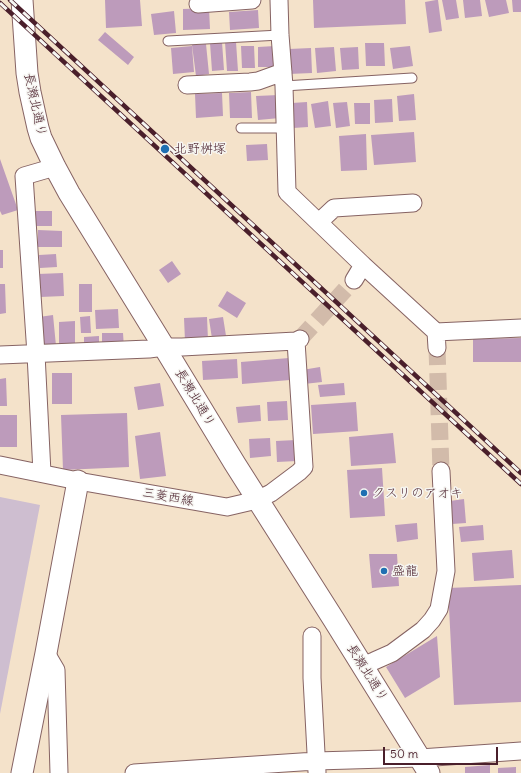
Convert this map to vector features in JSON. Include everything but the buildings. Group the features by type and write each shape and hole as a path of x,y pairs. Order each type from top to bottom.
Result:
{"street":[{"name":"長瀬北通り","path":"22,0 27,73 30,92 41,138 55,168 257,500 425,766"},
{"path":"198,4 252,0"},
{"path":"279,0 280,35 284,79 287,192 436,332 438,348"},
{"path":"187,85 284,79"},
{"path":"42,474 36,354 24,176 55,168"},
{"path":"319,222 334,208 413,203"},
{"path":"354,280 363,265"},
{"path":"436,332 521,328"},
{"name":"三菱西線","path":"0,465 78,481 227,507 257,500 271,493 304,467 298,340 164,347"},
{"path":"0,355 149,349 164,347"},
{"path":"362,666 392,653 423,630 432,620 438,608 446,571 441,471"},
{"path":"22,773 78,481"},
{"path":"312,636 312,678 317,767"},
{"path":"46,653 56,670 59,773"},
{"path":"134,773 317,767 425,766 521,751"}],"lane":[{"path":"168,41 280,35"},
{"path":"284,79 412,78"},
{"path":"241,128 285,128"}],"shaded area":[{"path":"0,497 40,505 0,714"}],"tunnel":[{"path":"300,339 354,280"},
{"path":"437,348 441,471"}],"railway":[{"path":"10,0 521,473"},
{"path":"0,3 521,484"}],"place":[{"name":"北野桝塚","path":"165,149"},
{"name":"クスリのアオキ","path":"364,493"},
{"name":"盛龍","path":"384,571"}]}
